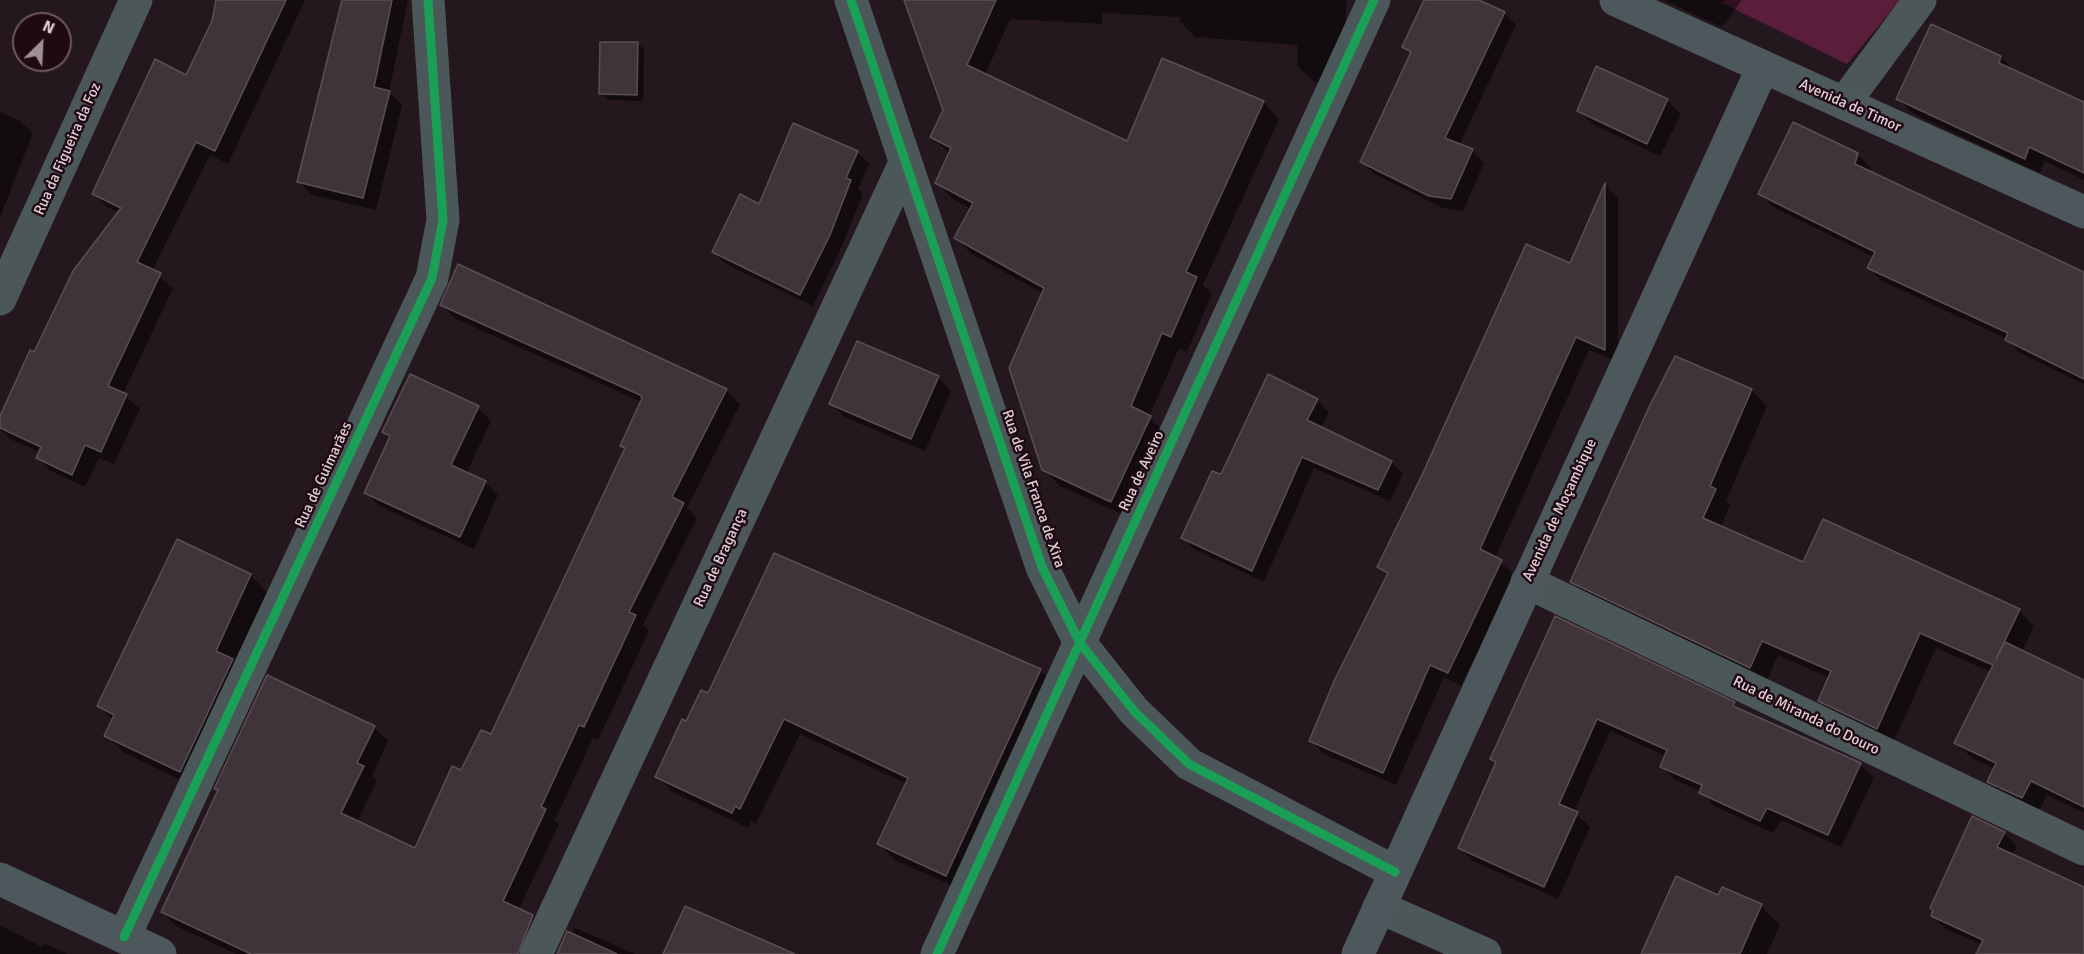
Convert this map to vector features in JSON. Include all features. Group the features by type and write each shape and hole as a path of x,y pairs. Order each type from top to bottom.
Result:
{"street":[{"name":"Rua da Figueira da Foz","path":"0,299 136,0"},
{"name":"Rua de Guimarães","path":"124,937 432,278 443,220 428,0"},
{"name":"Rua de Vila Franca de Xira","path":"851,0 1042,567 1080,643 1134,711 1189,764 1395,872"},
{"name":"Rua de Aveiro","path":"938,954 1374,0"},
{"name":"Avenida de Timor","path":"1616,0 2084,212"},
{"path":"1844,103 1920,0"},
{"name":"Avenida de Moçambique","path":"1358,954 1763,67"},
{"name":"Rua de Bragança","path":"536,954 905,163"},
{"name":"Rua de Miranda do Douro","path":"1527,582 2084,849"},
{"path":"0,879 160,954"},
{"path":"1380,907 1485,954"}],"shaded area":[{"path":"1725,0 1900,0 1847,64 1722,3"}],"building":[{"path":"216,0 286,0 215,151 196,142 137,262 161,273 108,386 127,394 101,452 85,445 72,475 36,458 41,447 0,428 0,416 30,350 34,352 73,271 121,208 92,194 155,59 186,75 212,21"},
{"path":"342,0 392,0 374,87 390,91 363,198 297,182"},
{"path":"904,0 996,0 967,65 1127,141 1162,58 1264,101 1186,272 1197,277 1171,337 1162,333 1131,406 1151,416 1111,502 1042,470 1009,368 1044,288 954,238 973,203 935,183 951,148 930,137 943,110"},
{"path":"1424,0 1479,0 1505,12 1445,138 1473,149 1451,199 1429,196 1360,162 1411,52 1402,47"},
{"path":"1931,24 2001,56 1999,63 2084,102 2084,173 2029,147 2025,159 1896,99"},
{"path":"600,42 638,42 637,95 599,94"},
{"path":"1596,66 1668,99 1647,144 1577,111"},
{"path":"1793,122 1858,153 1855,164 2084,272 2084,379 2005,340 2008,333 1867,268 1875,252 1758,194"},
{"path":"793,123 858,151 846,178 851,180 830,235 800,295 712,252 740,194 759,204"},
{"path":"1605,183 1605,350 1576,337 1480,549 1502,560 1448,673 1430,665 1383,773 1309,741 1335,679 1388,573 1377,567 1422,475 1526,244 1570,263"},
{"path":"458,264 727,389 672,497 684,503 629,612 636,615 584,727 579,725 541,807 546,809 503,901 533,915 518,954 251,954 161,912 218,790 214,789 267,675 375,726 357,763 364,766 341,813 415,848 452,766 461,770 481,730 491,734 625,448 620,446 642,398 640,395 440,305"},
{"path":"857,341 939,376 911,439 829,404"},
{"path":"1675,356 1752,389 1710,486 1716,489 1703,518 1803,562 1823,519 2020,609 1996,659 2005,642 2084,680 2084,807 2031,781 2022,798 1987,782 1996,763 1954,743 1993,665 1920,633 1877,729 1818,701 1831,671 1762,641 1750,668 1570,582 1649,407"},
{"path":"410,374 479,406 451,465 486,481 460,537 364,493 390,436 382,432"},
{"path":"1268,374 1318,399 1307,420 1392,461 1378,490 1302,457 1252,571 1181,538 1212,471 1220,474 1222,472"},
{"path":"177,539 251,574 216,651 233,659 180,772 104,736 114,715 97,706"},
{"path":"774,553 1041,669 946,876 877,844 908,778 784,719 740,809 735,806 732,813 655,777 682,719 686,721 701,690 708,693"},
{"path":"1555,616 1735,702 1733,706 1861,763 1828,835 1767,808 1760,821 1699,793 1702,785 1660,767 1667,750 1597,719 1559,804 1578,812 1544,887 1458,848 1496,762 1490,759"},
{"path":"1972,816 2005,832 1997,847 2084,887 2084,954 1976,954 1983,940 1931,916 1933,910 1930,908"},
{"path":"1676,876 1718,895 1722,887 1762,904 1740,954 1641,954"},
{"path":"685,906 795,954 663,954"},
{"path":"567,931 617,954 557,954"}],"cycle path":[{"path":"124,937 432,278 443,220 428,0"},
{"path":"851,0 1042,567 1080,643 1134,711 1189,764 1395,872"},
{"path":"937,954 1374,0"}]}
